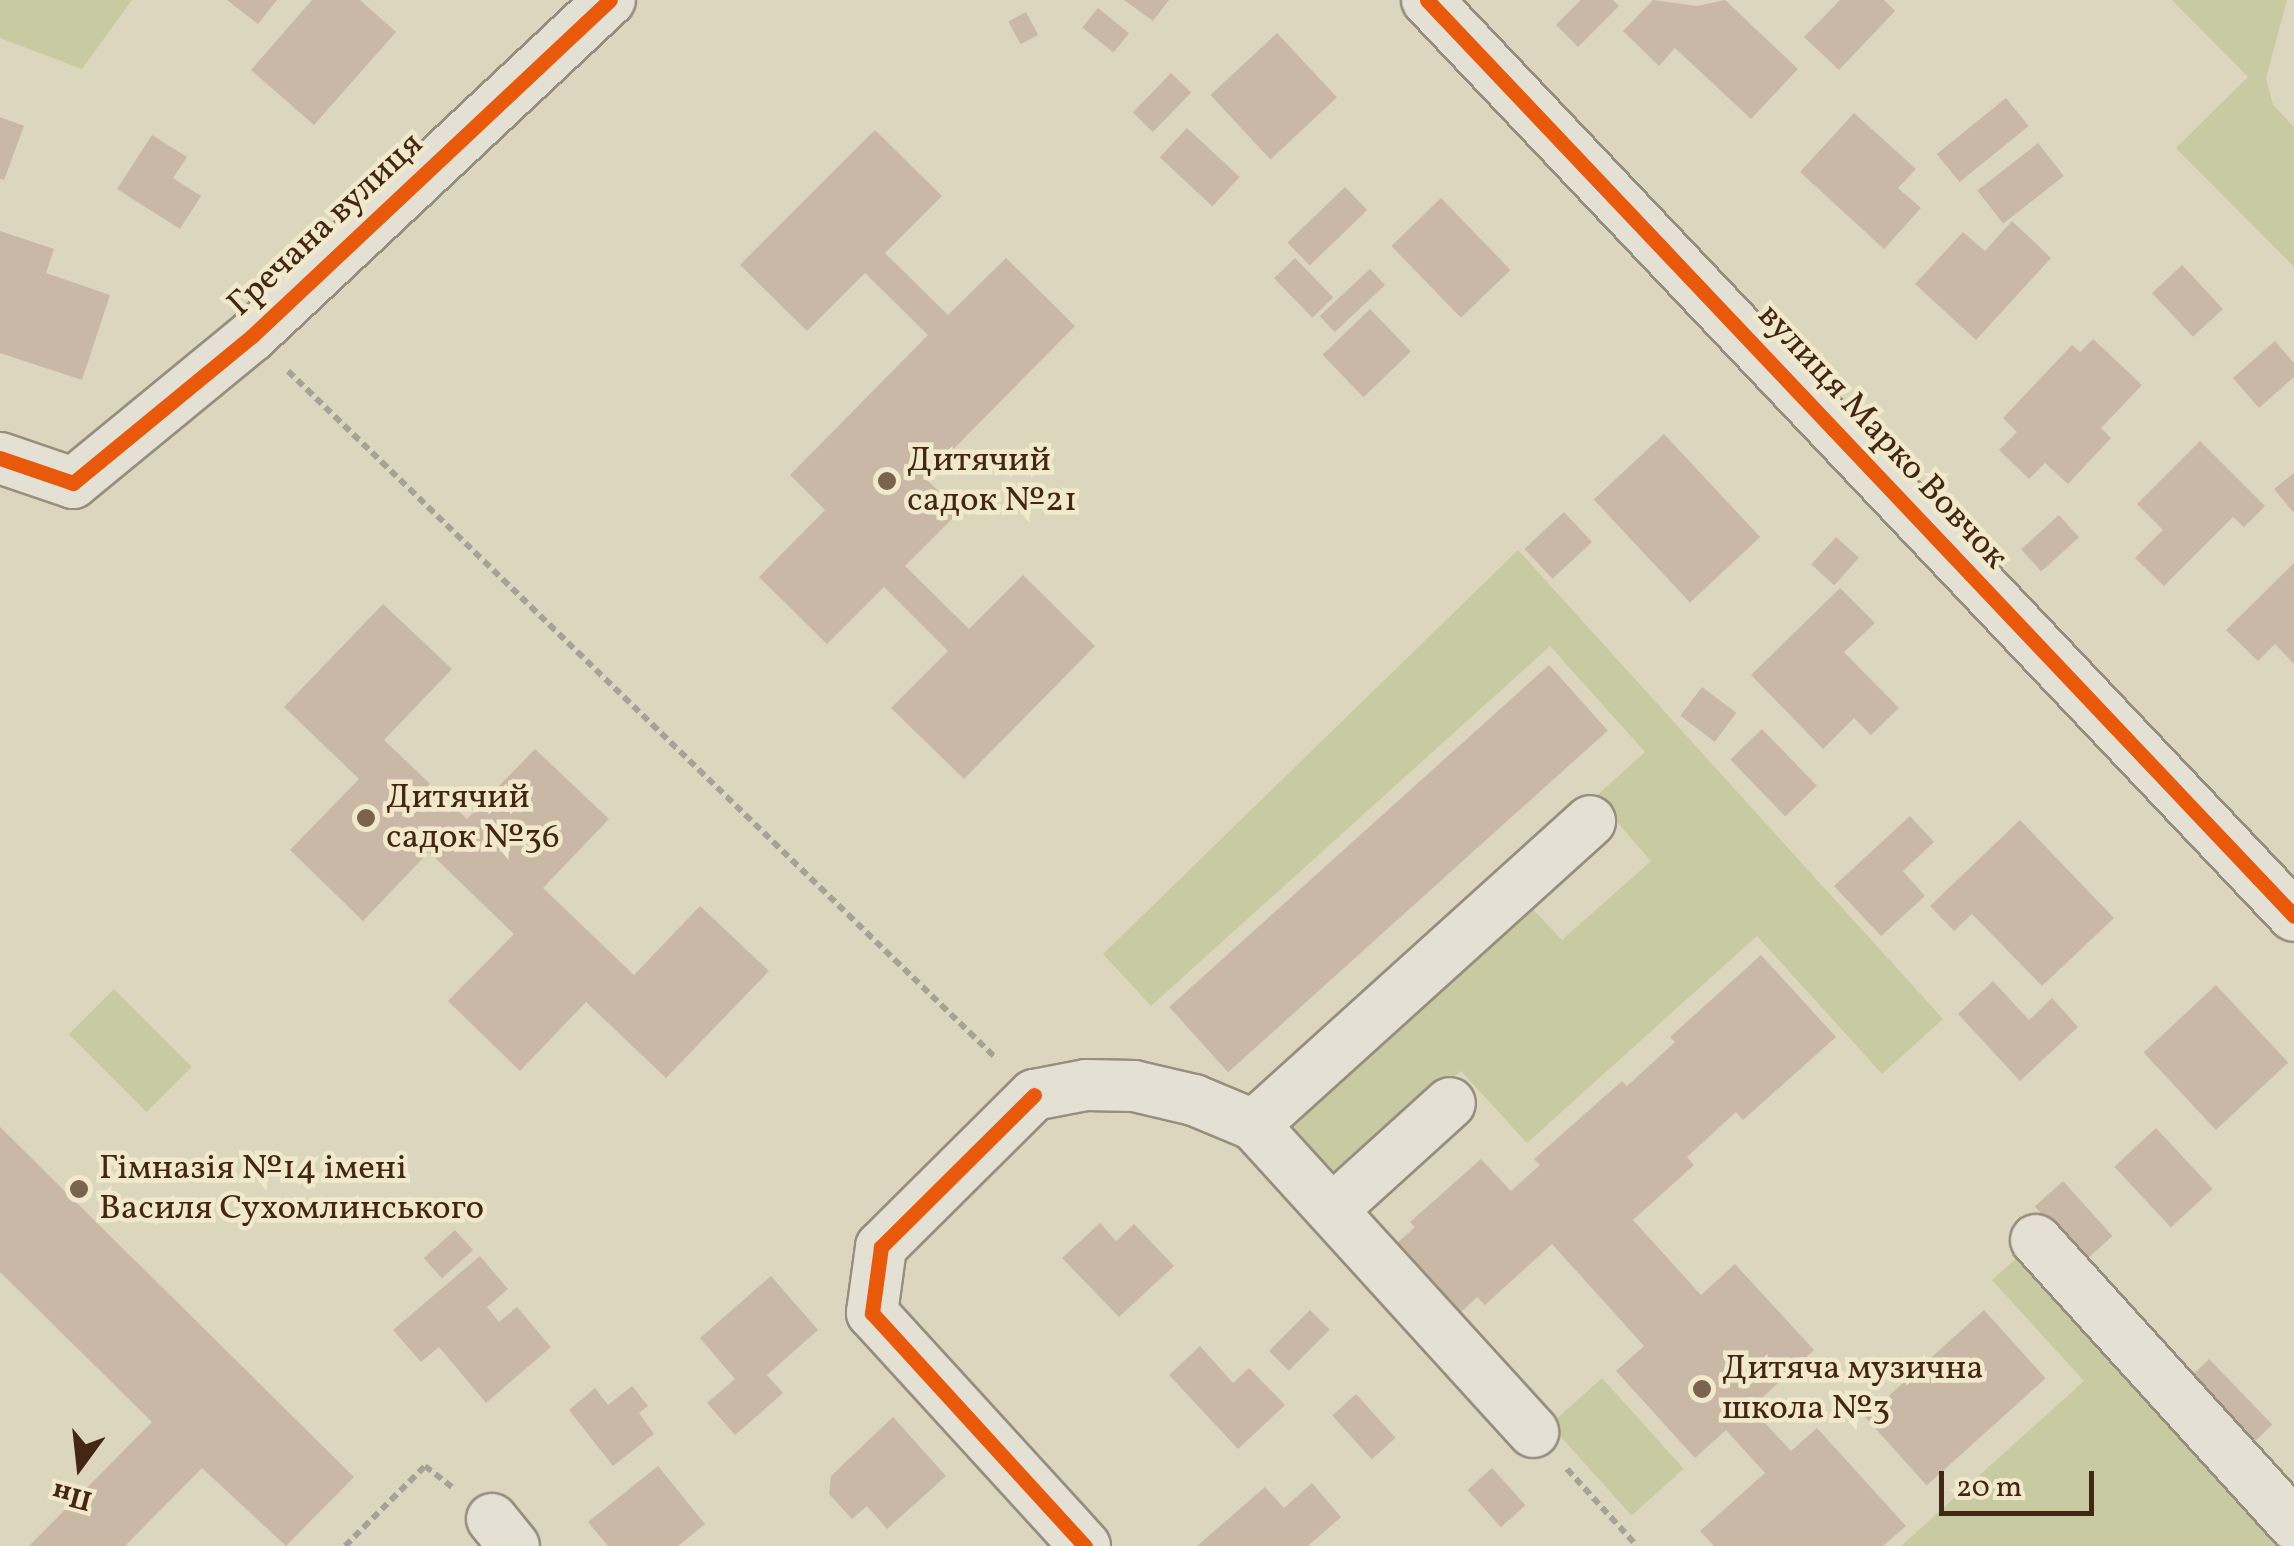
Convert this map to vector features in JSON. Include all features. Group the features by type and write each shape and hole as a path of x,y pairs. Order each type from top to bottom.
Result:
{"street":[{"name":"Гречана вулиця","path":"0,458 73,483 252,336 610,0"},
{"name":"вулиця Марко Вовчок","path":"1427,0 2294,916"},
{"path":"1254,1125 1590,821"},
{"path":"1085,1546 872,1313 881,1247 1034,1095 1086,1085 1134,1086 1194,1100 1254,1125 1533,1432"},
{"path":"1332,1210 1450,1103"},
{"path":"2036,1240 2294,1525"}],"path":[{"path":"252,336 1034,1095"},
{"path":"1533,1432 1637,1546"},
{"path":"346,1546 425,1466 503,1533"}],"green space":[{"path":"0,0 132,0 82,69 0,38"},
{"path":"2172,0 2287,0 2266,78 2273,105 2294,127 2294,267 2176,148 2248,77"},
{"path":"1518,550 1943,1019 1882,1074 1757,936 1527,1143 1461,1071 1335,1184 1282,1125 1527,903 1562,940 1651,861 1595,797 1645,752 1550,646 1151,1006 1103,954"},
{"path":"114,989 192,1067 147,1112 69,1034"},
{"path":"2021,1254 2287,1546 1901,1546 2084,1381 1992,1280"},
{"path":"1602,1378 1684,1469 1632,1516 1550,1425"}],"building":[{"path":"227,0 277,0 258,24"},
{"path":"312,0 360,0 396,32 314,125 251,70"},
{"path":"1124,0 1169,0 1153,21"},
{"path":"1581,0 1613,0 1619,6 1578,47 1556,25"},
{"path":"1653,0 1697,6 1725,0 1798,69 1751,119 1675,48 1659,66 1623,31"},
{"path":"1840,0 1884,0 1895,11 1839,70 1804,37"},
{"path":"1098,8 1129,33 1113,53 1082,27"},
{"path":"1026,12 1038,35 1021,44 1008,21"},
{"path":"1277,33 1337,97 1270,159 1210,95"},
{"path":"1171,73 1191,92 1153,132 1133,113"},
{"path":"2006,98 2029,126 1959,182 1937,154"},
{"path":"1854,113 1916,169 1898,188 1921,208 1884,249 1800,172"},
{"path":"0,117 24,126 4,180 0,179"},
{"path":"1187,128 1240,177 1212,206 1160,157"},
{"path":"875,130 942,196 885,253 948,315 1006,258 1075,326 925,478 959,512 905,566 969,629 1023,575 1095,646 964,779 891,708 948,651 884,587 827,644 759,577 825,510 790,475 928,335 865,273 807,331 740,265"},
{"path":"152,135 187,157 173,178 201,196 180,229 117,189"},
{"path":"2038,143 2064,176 2003,224 1977,190"},
{"path":"1345,187 1367,210 1310,266 1287,243"},
{"path":"1441,198 1510,270 1461,318 1391,246"},
{"path":"2012,221 2051,258 1976,340 1915,284 1963,232 1985,251"},
{"path":"0,231 54,249 46,273 110,295 82,380 0,353"},
{"path":"1295,258 1333,298 1312,318 1274,278"},
{"path":"2182,265 2223,309 2193,337 2152,293"},
{"path":"1370,269 1385,285 1335,332 1320,316"},
{"path":"1370,309 1411,351 1364,397 1323,355"},
{"path":"2093,339 2142,385 2101,428 2111,438 2068,484 2045,463 2029,479 1999,450 2017,432 2003,418 2072,345 2080,352"},
{"path":"2275,341 2294,363 2294,377 2259,408 2233,378"},
{"path":"1664,434 1760,537 1690,603 1594,499"},
{"path":"2200,441 2265,506 2244,527 2233,517 2164,586 2135,558 2163,530 2137,504"},
{"path":"2294,473 2294,513 2274,489"},
{"path":"1564,512 1592,542 1552,579 1525,549"},
{"path":"2059,515 2079,537 2041,571 2021,549"},
{"path":"1836,537 1859,558 1834,585 1811,564"},
{"path":"2294,563 2294,664 2275,644 2258,661 2226,630"},
{"path":"1840,588 1875,623 1844,652 1899,708 1871,735 1854,718 1823,749 1751,675"},
{"path":"383,604 452,669 384,740 467,819 535,749 609,819 543,888 634,975 700,906 769,971 666,1078 586,1002 520,1071 448,1001 514,934 429,852 363,921 290,850 359,779 284,707"},
{"path":"1549,665 1608,730 1228,1072 1169,1007"},
{"path":"1702,687 1736,713 1715,742 1680,716"},
{"path":"1762,729 1817,786 1785,816 1730,760"},
{"path":"1910,816 1934,842 1903,871 1925,896 1881,936 1834,886"},
{"path":"2020,820 2114,918 2042,986 1972,914 1954,931 1930,906"},
{"path":"1761,955 1836,1037 1743,1120 1736,1112 1687,1157 1694,1165 1633,1220 1701,1295 1735,1264 1814,1350 1751,1408 1791,1451 1817,1428 1906,1526 1883,1546 1714,1546 1700,1531 1765,1473 1726,1430 1695,1458 1616,1371 1644,1346 1552,1244 1485,1305 1477,1297 1460,1313 1397,1243 1415,1227 1410,1222 1481,1159 1511,1191 1540,1165 1534,1159 1622,1081 1627,1086 1675,1042 1670,1037"},
{"path":"1993,981 2029,1020 2052,998 2078,1027 2020,1081 1958,1014"},
{"path":"2216,985 2288,1063 2216,1130 2144,1053"},
{"path":"0,1127 354,1477 286,1546 202,1468 125,1546 29,1546 152,1422 0,1272"},
{"path":"2156,1128 2213,1189 2171,1228 2114,1167"},
{"path":"2063,1181 2113,1236 2084,1261 2035,1206"},
{"path":"1100,1223 1116,1241 1134,1224 1174,1266 1119,1317 1062,1258"},
{"path":"455,1230 473,1250 442,1278 424,1258"},
{"path":"480,1256 508,1289 487,1307 499,1322 517,1307 551,1347 486,1403 439,1347 421,1362 393,1330"},
{"path":"771,1276 818,1330 767,1375 783,1393 735,1435 707,1403 735,1379 700,1338"},
{"path":"1310,1310 1330,1330 1289,1371 1269,1351"},
{"path":"1984,1310 2046,1378 1927,1485 1865,1417"},
{"path":"1200,1346 1233,1383 1249,1368 1285,1405 1238,1449 1169,1375"},
{"path":"2209,1359 2272,1424 2256,1440 2192,1375"},
{"path":"632,1386 648,1406 639,1413 654,1434 613,1466 569,1410 595,1388 608,1405"},
{"path":"1356,1394 1395,1438 1372,1459 1332,1415"},
{"path":"893,1417 946,1476 887,1529 867,1506 852,1519 829,1494 831,1476"},
{"path":"658,1466 705,1524 678,1546 608,1546 588,1522"},
{"path":"1492,1468 1525,1505 1501,1527 1467,1490"},
{"path":"1312,1483 1341,1517 1308,1546 1197,1546 1265,1487 1284,1508"}],"cycle path":[{"path":"0,458 73,483 252,336 610,0"},
{"path":"1427,0 2294,916"},
{"path":"1034,1095 881,1247 872,1313 1085,1546"}],"place":[{"name":"Дитячий садок №21","path":"887,481"},
{"name":"Дитячий садок №36","path":"366,818"},
{"name":"Гімназія №14 імені Василя Сухомлинського","path":"79,1189"},
{"name":"Дитяча музична школа №3","path":"1702,1389"}]}
